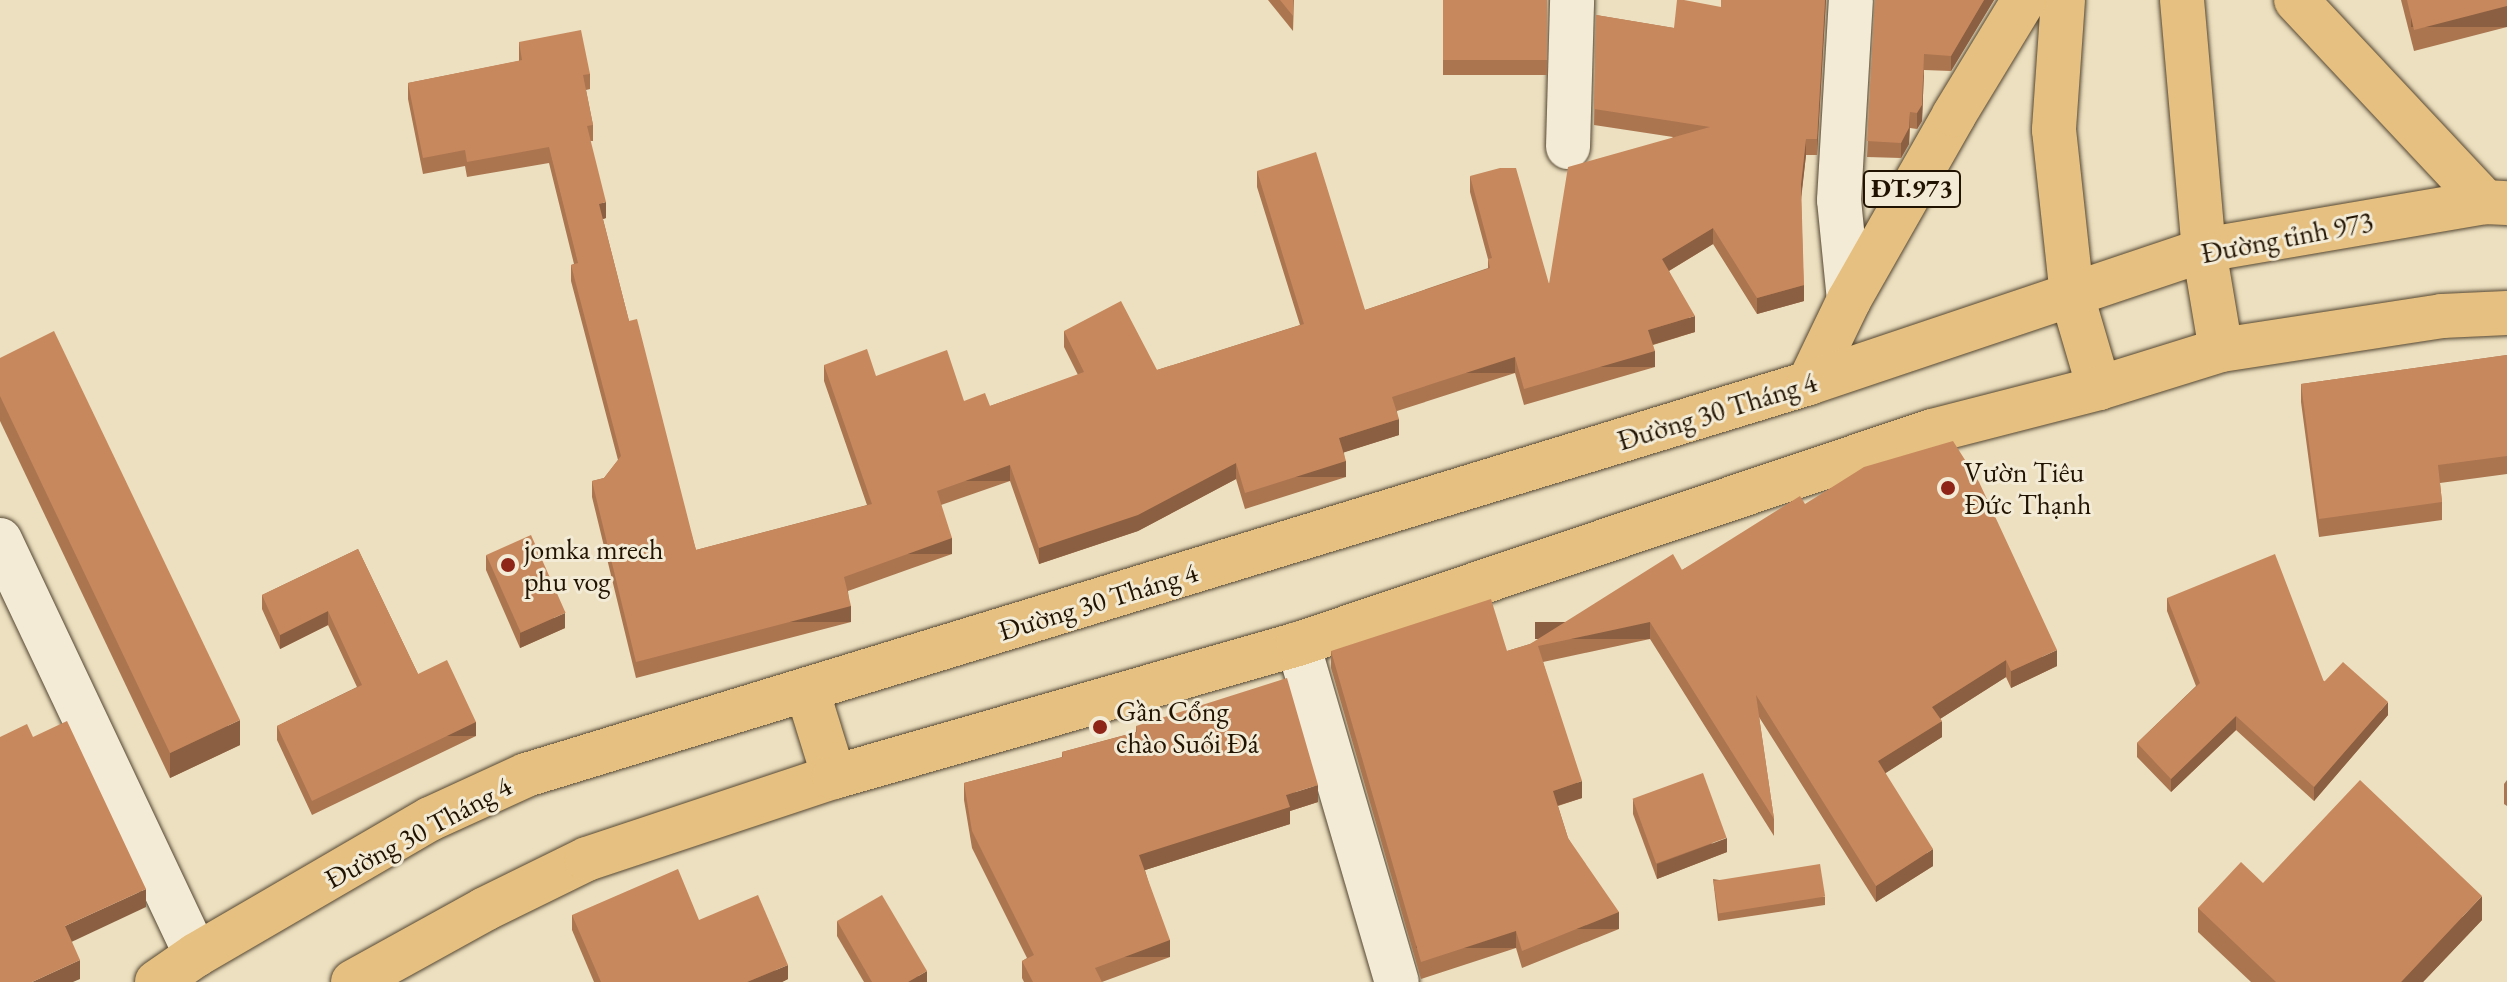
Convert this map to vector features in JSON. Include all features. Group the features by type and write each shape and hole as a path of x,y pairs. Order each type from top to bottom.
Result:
{"main road":[{"name":"ĐT.973","path":"1809,383 1849,300 1954,115 2024,0"},
{"path":"2063,0 2054,130 2072,296 2099,388"},
{"path":"2182,0 2204,250 2221,350"},
{"path":"2296,0 2496,202"},
{"name":"Đường tỉnh 973","path":"2072,296 2204,250 2496,202"},
{"name":"Đường 30 Tháng 4","path":"157,982 196,955 430,819 526,775 1809,383 2072,296"},
{"path":"353,982 485,909 587,859 834,777 1298,644 1932,431 2099,388 2221,350 2442,316 2507,313"},
{"path":"807,690 834,777"}],"street":[{"path":"1568,147 1572,0"},
{"path":"1849,300 1839,200 1851,0"},
{"path":"0,540 196,955"},
{"path":"1298,644 1397,982"}],"building":[{"path":"1280,0 1293,0 1293,16"},
{"path":"1443,0 1547,0 1547,60 1443,60"},
{"path":"1677,0 1721,7 1721,0 1825,0 1817,139 1806,139 1801,184 1804,285 1757,298 1713,228 1662,259 1695,316 1648,330 1655,351 1524,389 1515,357 1392,397 1399,419 1339,438 1346,461 1245,493 1236,463 1138,515 1039,548 1010,465 937,491 952,538 844,577 851,606 636,662 592,481 604,478 621,456 571,265 578,263 549,147 467,162 465,150 423,158 408,83 522,60 519,42 581,30 590,74 583,75 593,125 587,126 606,202 599,204 629,321 637,319 696,550 872,504 824,365 867,349 876,376 947,350 964,401 985,393 990,406 1084,372 1064,331 1121,301 1157,370 1304,324 1257,171 1316,152 1365,310 1490,268 1488,259 1492,258 1470,176 1500,168 1516,168 1549,284 1568,167 1710,127 1594,109 1596,15 1674,28"},
{"path":"1875,0 1984,0 1951,56 1924,54 1922,105 1917,113 1910,112 1909,128 1901,143 1867,141"},
{"path":"2407,0 2507,0 2507,6 2414,30"},
{"path":"54,331 240,720 170,753 0,396 0,358"},
{"path":"2507,355 2507,456 2438,465 2442,502 2319,519 2301,384"},
{"path":"1953,441 1979,482 2057,650 2011,671 2006,660 1932,707 1942,721 1878,761 1933,849 1876,886 1756,695 1774,819 1650,622 1538,646 1582,781 1553,791 1568,838 1619,912 1522,951 1516,931 1421,962 1331,651 1491,599 1507,651 1530,644 1673,554 1682,570 1800,496 1805,504 1864,467"},
{"path":"531,535 566,613 521,633 486,555"},
{"path":"358,549 418,674 447,660 476,722 312,801 277,726 362,685 328,611 280,635 262,595"},
{"path":"2275,554 2324,682 2343,662 2388,702 2314,787 2236,716 2171,779 2137,743 2200,683 2167,598"},
{"path":"1287,678 1318,785 1286,795 1290,807 1139,855 1170,940 1095,968 1102,982 1033,982 1022,961 1034,955 972,831 964,783 1063,757 1062,752 1137,732 1136,726"},
{"path":"67,721 146,889 65,926 80,960 32,982 0,982 0,737 27,724 33,737"},
{"path":"1703,773 1727,838 1656,863 1633,799"},
{"path":"2360,780 2482,896 2401,982 2276,982 2198,908 2241,862 2263,883"},
{"path":"1820,864 1825,897 1718,913 1713,881"},
{"path":"678,869 699,920 758,895 788,965 747,982 601,982 572,915"},
{"path":"882,895 927,971 908,982 872,982 837,921"}],"place":[{"name":"Vườn Tiêu Đức Thạnh","path":"1948,488"},
{"name":"jomka mrech phu vog","path":"508,565"},
{"name":"Gần Cổng chào Suối Đá","path":"1100,727"}]}
